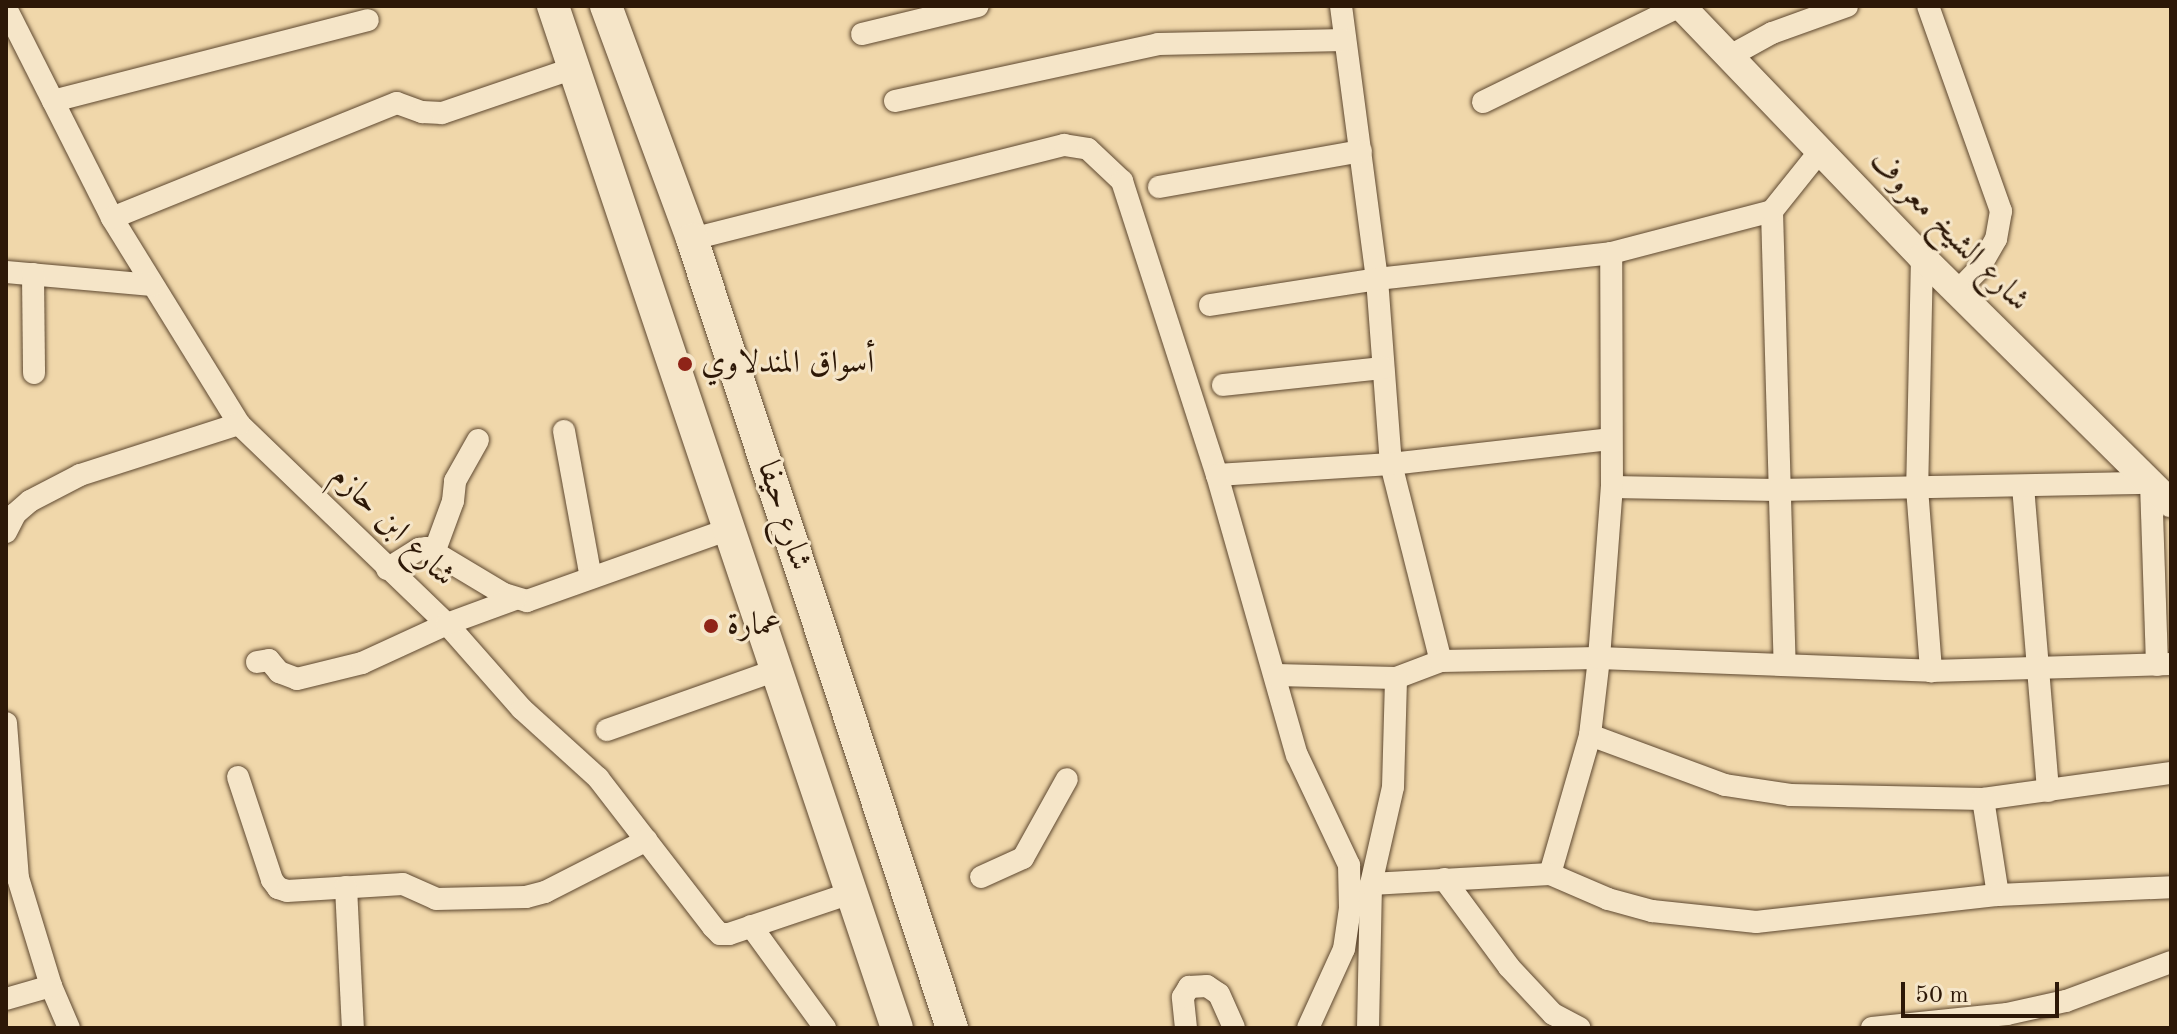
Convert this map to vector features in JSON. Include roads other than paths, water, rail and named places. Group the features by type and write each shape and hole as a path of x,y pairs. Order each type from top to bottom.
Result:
{"main road":[{"name":"شارع حيفا","path":"553,6 897,1028"},
{"name":"شارع حيفا","path":"606,6 692,239 952,1028"}],"street":[{"path":"862,34 978,6"},
{"path":"1341,6 1377,279 1391,464 1441,661"},
{"path":"1483,102 1680,6"},
{"name":"شارع الشيخ معروف","path":"1680,6 1922,257 2171,503"},
{"path":"1730,56 1772,33 1847,6"},
{"path":"1928,6 2001,211 1996,239 1979,269 1958,291"},
{"name":"شارع ابن حازم","path":"6,8 112,218 239,424 447,624 522,709 598,778 720,934 851,893"},
{"path":"53,101 368,20"},
{"path":"895,101 1158,44 1345,40"},
{"path":"112,218 397,103 422,112 442,113 574,68"},
{"path":"692,239 1064,145 1088,149 1122,181 1217,475 1304,776 1334,826 1349,865 1350,908 1344,949 1308,1028"},
{"path":"1159,187 1361,151"},
{"path":"1210,305 1377,279 1611,253 1772,211 1820,151"},
{"path":"1772,211 1777,490 1785,663"},
{"path":"1550,874 1590,735 1599,658 1612,487 1611,253"},
{"path":"1922,257 1917,488 1931,671"},
{"path":"6,272 152,285"},
{"path":"33,274 34,373"},
{"path":"1223,385 1383,368"},
{"path":"6,532 15,514 30,501 80,475 239,424"},
{"path":"564,431 591,578"},
{"path":"1217,475 1391,464 1610,439"},
{"path":"435,550 453,501 455,481 478,440"},
{"path":"1276,675 1396,678 1441,661 1599,658 1931,671 2164,665 2151,483 1777,490 1612,487"},
{"path":"2023,486 2048,791"},
{"path":"387,569 419,549 435,550 515,599 527,601 729,529"},
{"path":"257,662 269,660 279,672 297,679 362,663 447,624 515,599"},
{"path":"607,730 776,670"},
{"path":"1368,1028 1371,884 1393,787 1396,678"},
{"path":"6,723 18,878 51,986 69,1028"},
{"path":"1590,735 1725,785 1758,792 1983,799 2171,773"},
{"path":"238,777 278,888 287,891 403,884 436,899 526,897 545,892 647,840"},
{"path":"981,877 1023,858 1067,779"},
{"path":"1983,799 1998,895"},
{"path":"1371,884 1550,874 1608,899 1652,911 1756,922 1998,895 2171,887"},
{"path":"1444,879 1548,1021 1579,1028"},
{"path":"346,887 353,1028"},
{"path":"751,926 825,1028"},
{"path":"1872,1028 2007,1014 2066,1001 2171,962"},
{"path":"6,999 51,986"},
{"path":"1186,1028 1183,997 1189,987 1207,986 1219,994 1234,1028"}],"place":[{"name":"أسواق المندلاوي","path":"685,364"},
{"name":"عمارة","path":"711,626"}]}
